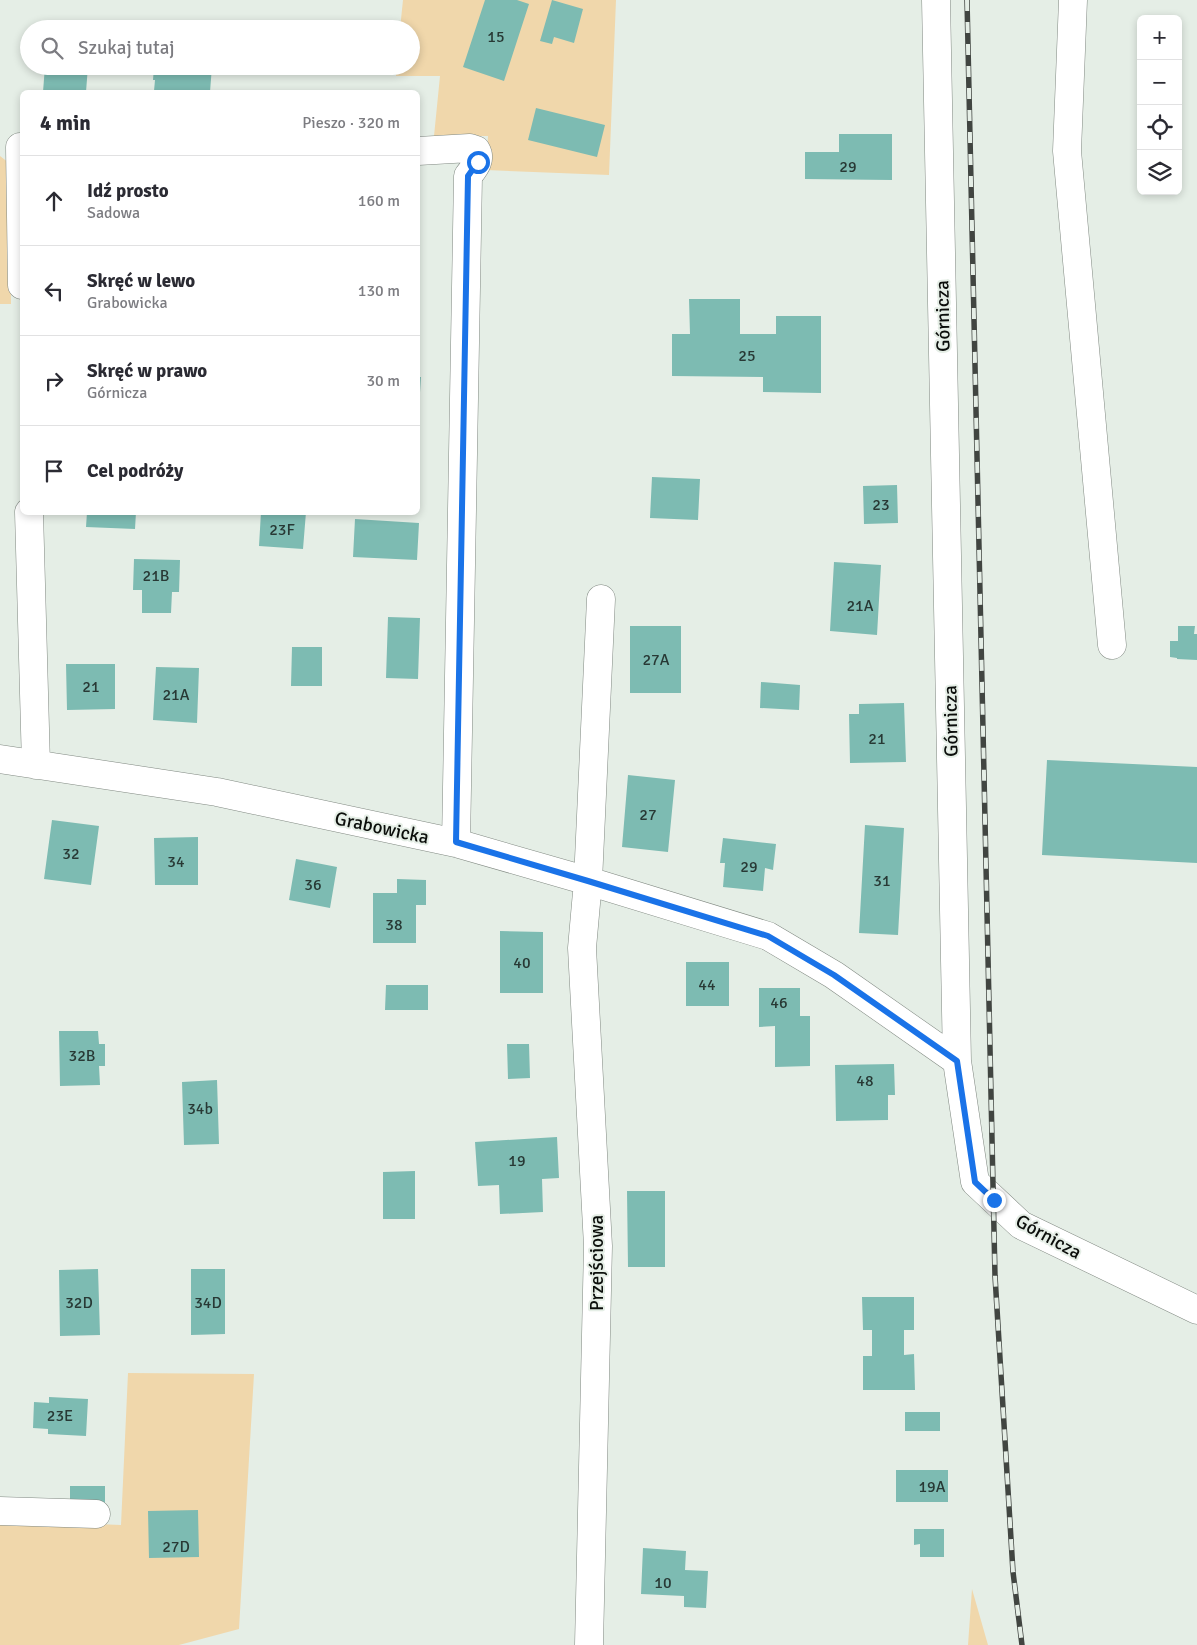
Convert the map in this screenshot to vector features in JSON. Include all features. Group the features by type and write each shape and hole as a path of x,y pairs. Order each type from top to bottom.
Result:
{"street":[{"name":"Górnicza","path":"936,0 957,1061 975,1182 1021,1225 1197,1310"},
{"path":"1073,0 1068,151 1112,646"},
{"path":"14,146 20,250"},
{"path":"420,151 470,148 476,150 478,154 478,162 468,176 456,842"},
{"path":"29,515 36,765"},
{"name":"Przejściowa","path":"588,1645 598,1246 582,948 588,881 601,599"},
{"name":"Grabowicka","path":"0,759 217,792 456,842 768,936 834,975 957,1061"},
{"path":"0,1511 96,1514"}],"shaded area":[{"path":"403,0 616,0 609,175 486,170 488,136 434,136 440,76 396,76 420,75 420,20 401,20"},
{"path":"0,156 9,163 11,304 0,304"},
{"path":"128,1373 254,1374 239,1629 179,1645 0,1645 0,1520 121,1525"},
{"path":"972,1589 988,1645 968,1645"}],"building":[{"path":"485,0 517,0 529,4 504,81 463,67"},
{"path":"552,0 583,9 574,43 554,37 552,44 540,41"},
{"path":"44,75 87,75 86,90 43,90"},
{"path":"153,75 211,75 210,90 154,90 155,80 153,80"},
{"path":"536,108 605,125 597,157 528,140"},
{"path":"839,134 892,134 892,180 805,179 805,152 839,152"},
{"path":"689,299 740,299 740,334 776,334 776,316 821,316 821,393 763,392 763,377 672,376 672,334 690,334"},
{"path":"652,477 700,479 698,520 650,518"},
{"path":"897,485 898,523 864,524 863,486"},
{"path":"87,515 136,515 135,529 86,527"},
{"path":"261,515 306,515 303,549 259,546"},
{"path":"355,519 419,523 417,560 353,557"},
{"path":"134,559 180,560 179,592 172,592 171,613 142,613 142,590 133,590"},
{"path":"834,562 881,565 877,635 830,631"},
{"path":"388,617 420,618 418,679 386,678"},
{"path":"630,626 681,626 681,693 630,693"},
{"path":"1178,626 1195,626 1194,634 1197,634 1197,660 1170,657 1170,641 1178,641"},
{"path":"292,647 322,647 322,686 291,686"},
{"path":"66,664 115,664 115,709 67,710"},
{"path":"156,667 199,668 197,723 153,720"},
{"path":"761,682 800,685 799,710 760,708"},
{"path":"904,703 906,762 850,763 849,714 859,714 859,704"},
{"path":"1047,760 1197,767 1197,863 1042,855"},
{"path":"628,775 675,780 668,852 622,847"},
{"path":"52,820 99,826 91,885 44,879"},
{"path":"865,825 904,828 898,935 859,933"},
{"path":"198,837 198,885 155,885 154,838"},
{"path":"723,838 776,844 773,870 765,868 763,891 723,887 725,863 720,863"},
{"path":"296,859 337,867 330,908 289,900"},
{"path":"397,879 426,880 426,905 416,905 416,943 373,943 373,893 397,893"},
{"path":"500,931 543,932 543,993 500,993"},
{"path":"686,962 729,962 729,1006 686,1006"},
{"path":"386,985 428,985 428,1010 385,1010"},
{"path":"759,988 800,988 800,1016 810,1016 810,1066 775,1067 775,1026 759,1027"},
{"path":"59,1031 98,1031 99,1044 105,1044 105,1066 99,1066 100,1085 60,1086"},
{"path":"507,1044 529,1044 530,1078 508,1079"},
{"path":"894,1064 895,1095 888,1095 888,1120 836,1121 835,1065"},
{"path":"217,1080 219,1144 184,1145 182,1082"},
{"path":"557,1137 559,1178 542,1179 543,1212 500,1214 499,1185 478,1186 475,1142"},
{"path":"415,1171 415,1219 383,1219 383,1172"},
{"path":"627,1191 665,1191 665,1267 628,1267"},
{"path":"98,1269 100,1335 60,1336 59,1270"},
{"path":"191,1269 225,1269 225,1334 191,1335"},
{"path":"862,1297 914,1297 914,1330 904,1330 904,1355 914,1354 915,1390 863,1390 863,1356 872,1356 872,1330 863,1330"},
{"path":"49,1397 88,1399 86,1436 48,1434 48,1429 33,1428 34,1402 49,1403"},
{"path":"905,1412 940,1412 940,1431 905,1431"},
{"path":"896,1470 948,1470 948,1502 896,1502"},
{"path":"70,1486 105,1486 105,1511 70,1511"},
{"path":"198,1510 199,1557 149,1558 148,1511"},
{"path":"914,1529 944,1529 944,1557 920,1557 920,1544 914,1545"},
{"path":"643,1548 686,1551 685,1570 708,1571 706,1608 684,1607 684,1596 641,1594"}],"railway":[{"path":"967,0 995,1276 1013,1572 1022,1645"}],"route":[{"path":"478,162 468,176 456,842 768,936 834,975 957,1061 975,1182 994,1200"}]}
